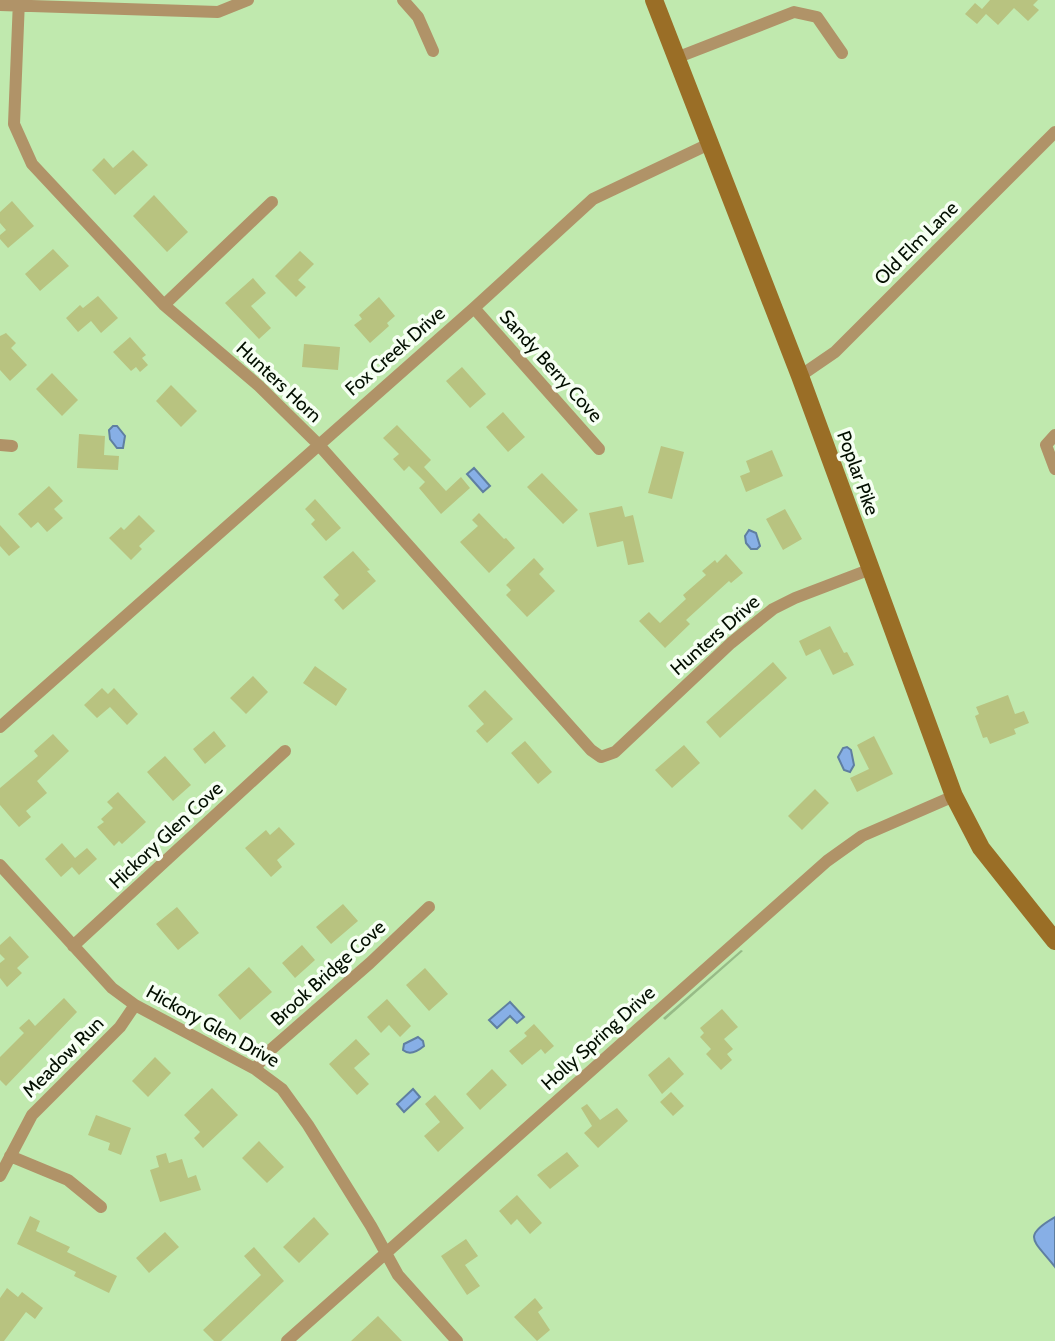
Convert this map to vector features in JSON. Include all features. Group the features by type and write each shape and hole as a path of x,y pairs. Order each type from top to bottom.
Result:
{"main road":[{"name":"Poplar Pike","path":"654,0 800,376 954,796 981,848 1055,941"}],"street":[{"path":"0,5 18,2 218,12 248,0"},
{"path":"403,0 418,17 433,51"},
{"name":"Hunters Horn","path":"18,2 14,124 32,163 164,305 259,386 318,444 600,757"},
{"path":"676,58 794,12 817,17 842,53"},
{"name":"Old Elm Lane","path":"800,376 835,352 1055,132"},
{"name":"Fox Creek Drive","path":"0,727 474,308 593,198 709,144"},
{"path":"164,305 272,202"},
{"name":"Sandy Berry Cove","path":"474,308 599,449"},
{"path":"1055,435 1046,445 1055,469"},
{"name":"Hunters Drive","path":"600,757 615,752 731,643 774,609 795,598 871,569"},
{"name":"Hickory Glen Cove","path":"73,946 285,751"},
{"name":"Holly Spring Drive","path":"287,1341 827,861 862,836 954,796"},
{"name":"Hickory Glen Drive","path":"0,865 111,988 135,1005 255,1069 282,1089 299,1109 398,1275 457,1341"},
{"name":"Brook Bridge Cove","path":"255,1069 267,1053 370,963 429,906"},
{"name":"Meadow Run","path":"0,1176 32,1115 120,1027 135,1005"},
{"path":"10,1156 68,1180 101,1207"}],"green space":[{"path":"743,951 665,1020 663,1018"}],"water":[{"path":"117,426 125,436 123,448 117,448 110,439 109,430"},
{"path":"474,468 490,486 483,492 467,474"},
{"path":"749,530 756,533 760,546 757,549 751,549 746,543 745,536"},
{"path":"843,748 851,750 854,765 850,772 844,770 838,757"},
{"path":"510,1002 524,1017 517,1023 510,1016 497,1028 489,1020"},
{"path":"418,1037 424,1046 411,1053 403,1050 404,1044"},
{"path":"413,1089 420,1097 404,1112 397,1104"},
{"path":"1055,1217 1055,1267 1037,1245 1034,1235"}],"building":[{"path":"990,0 1038,0 1033,5 1039,10 1028,21 1014,8 998,25 986,14 977,24 965,14 975,3 982,9"},
{"path":"133,150 148,165 115,195 92,170 104,158 113,168"},
{"path":"154,195 188,232 167,252 133,216"},
{"path":"12,201 34,226 8,248 0,239 0,235 6,230 0,223 0,212"},
{"path":"53,249 69,266 40,291 25,274"},
{"path":"300,251 314,264 298,280 306,287 296,297 275,276"},
{"path":"253,278 266,293 251,306 271,328 259,339 225,303"},
{"path":"98,296 118,318 101,333 91,321 78,332 66,318 80,305 83,308"},
{"path":"379,297 395,316 387,323 389,326 370,343 354,325 362,319 359,315"},
{"path":"6,333 16,343 11,348 27,365 10,381 0,370 0,336"},
{"path":"130,337 146,355 142,358 148,365 140,372 136,367 131,371 113,352"},
{"path":"304,344 340,347 338,370 302,367"},
{"path":"462,367 486,394 470,408 446,381"},
{"path":"52,373 78,400 62,416 36,389"},
{"path":"171,385 197,411 181,427 156,401"},
{"path":"503,412 525,437 508,452 486,427"},
{"path":"397,425 431,460 424,467 446,491 461,477 470,488 441,514 419,488 425,482 409,466 404,471 393,459 399,454 383,438"},
{"path":"79,434 105,436 104,455 119,456 118,470 77,468"},
{"path":"661,446 684,452 672,499 648,493"},
{"path":"772,450 783,476 746,492 740,476 750,472 746,461"},
{"path":"542,473 578,510 563,524 527,487"},
{"path":"49,486 63,501 54,509 63,518 47,532 38,522 31,528 18,514"},
{"path":"315,499 341,528 326,541 311,524 315,520 305,509"},
{"path":"622,506 625,517 633,515 644,562 628,565 623,541 597,547 589,513"},
{"path":"785,509 802,539 783,550 766,519"},
{"path":"479,513 515,548 489,573 460,542 478,526 472,520"},
{"path":"139,515 155,531 139,546 142,549 131,560 109,538 121,527 124,530"},
{"path":"0,525 20,547 9,556 0,546"},
{"path":"353,551 376,581 343,610 334,600 339,595 323,577"},
{"path":"726,554 743,573 731,583 729,581 686,620 690,624 665,648 639,621 649,612 660,623 686,599 683,595 706,575 702,571 715,560 717,563"},
{"path":"534,558 544,569 539,574 555,591 527,617 506,595 511,590 506,585"},
{"path":"830,626 844,653 847,652 854,665 833,675 820,649 806,656 799,641"},
{"path":"773,662 787,678 720,738 706,722"},
{"path":"315,666 347,689 336,706 303,683"},
{"path":"253,676 268,692 246,714 230,698"},
{"path":"102,688 108,694 114,688 138,714 127,725 110,707 97,718 84,705"},
{"path":"485,690 513,719 487,743 476,731 484,724 468,706"},
{"path":"1008,695 1015,714 1024,711 1029,723 1014,729 1016,734 990,744 987,737 983,738 975,716 979,714 976,707"},
{"path":"214,731 226,746 205,764 193,749"},
{"path":"53,734 69,751 37,781 47,793 26,811 31,817 19,827 0,805 0,788 38,756 34,751"},
{"path":"874,736 893,774 857,792 850,778 869,769 857,745"},
{"path":"525,741 552,772 538,784 511,753"},
{"path":"684,745 700,763 672,788 655,770"},
{"path":"165,756 191,785 173,801 147,772"},
{"path":"815,789 829,803 802,830 788,816"},
{"path":"118,792 146,822 122,844 119,841 114,846 97,827 104,822 101,819 113,808 107,802"},
{"path":"279,827 295,844 277,860 282,867 271,877 245,848 266,830 270,835"},
{"path":"62,843 75,858 87,848 97,859 79,875 72,867 61,877 45,859"},
{"path":"343,904 358,921 331,944 316,927"},
{"path":"177,907 199,933 178,950 156,924"},
{"path":"10,936 29,957 17,968 22,973 7,987 0,978 0,963 5,959 0,954 0,945"},
{"path":"302,945 315,960 295,978 282,963"},
{"path":"249,967 272,992 240,1020 218,995"},
{"path":"425,968 448,994 429,1011 406,985"},
{"path":"64,998 77,1012 6,1086 0,1080 0,1057 24,1033 19,1028 29,1019 35,1026"},
{"path":"387,999 411,1026 400,1037 389,1025 381,1033 367,1017"},
{"path":"722,1009 738,1027 724,1039 733,1049 727,1054 732,1060 721,1070 706,1054 711,1049 700,1037 704,1033 700,1028"},
{"path":"534,1024 554,1046 545,1054 541,1049 522,1065 509,1051 527,1036 524,1033"},
{"path":"356,1039 370,1054 354,1068 369,1084 357,1095 329,1064"},
{"path":"155,1057 171,1073 148,1097 132,1081"},
{"path":"669,1057 684,1074 662,1094 648,1075"},
{"path":"492,1069 507,1085 480,1110 466,1094"},
{"path":"212,1088 238,1115 203,1148 194,1138 200,1132 184,1115"},
{"path":"671,1092 684,1106 673,1116 660,1102"},
{"path":"435,1095 464,1128 438,1152 424,1136 440,1122 425,1104"},
{"path":"587,1104 600,1120 617,1108 628,1121 598,1148 584,1133 592,1126 581,1108"},
{"path":"96,1115 131,1128 121,1155 108,1150 110,1143 88,1135"},
{"path":"259,1141 284,1167 267,1183 242,1158"},
{"path":"567,1152 579,1166 550,1189 537,1175"},
{"path":"166,1153 169,1163 182,1159 188,1178 196,1175 201,1190 160,1202 150,1170 159,1167 156,1156"},
{"path":"517,1195 542,1223 530,1234 517,1219 511,1225 499,1211"},
{"path":"30,1216 40,1221 36,1231 70,1247 67,1252 117,1276 109,1293 74,1276 76,1272 17,1244"},
{"path":"314,1217 329,1234 299,1263 283,1247"},
{"path":"165,1232 179,1247 149,1273 136,1258"},
{"path":"466,1239 478,1256 465,1265 480,1286 467,1295 441,1256"},
{"path":"254,1247 284,1281 221,1341 214,1341 203,1330 261,1275 244,1256"},
{"path":"7,1288 18,1297 22,1292 43,1308 35,1319 26,1312 4,1341 0,1341 0,1298"},
{"path":"535,1298 543,1308 538,1312 550,1330 537,1341 514,1317"},
{"path":"378,1316 402,1341 351,1341"}]}
